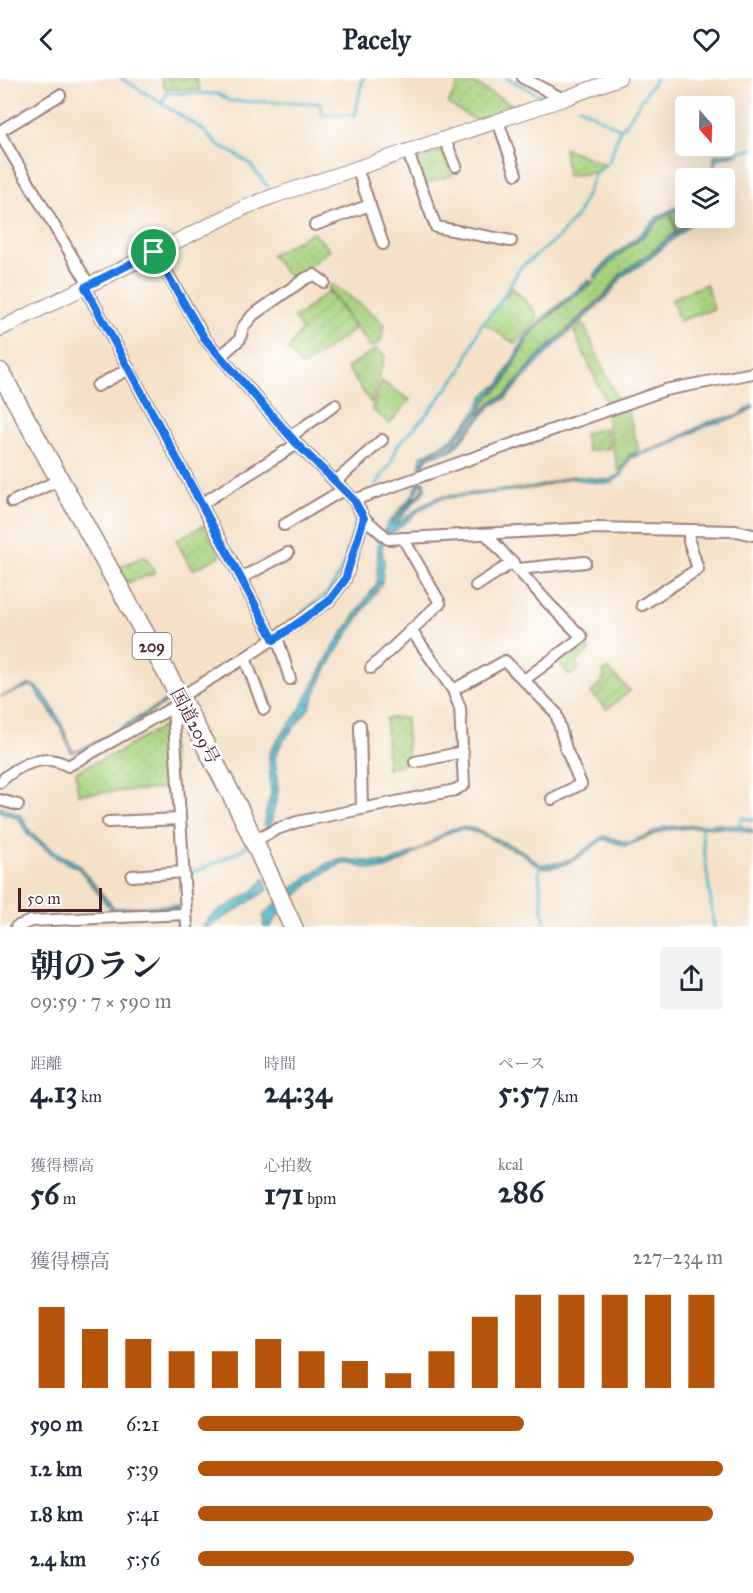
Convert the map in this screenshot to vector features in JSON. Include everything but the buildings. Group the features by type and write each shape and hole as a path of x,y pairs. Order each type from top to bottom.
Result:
{"highway":[{"name":"国道209号","path":"0,372 254,841 293,927"}],"street":[{"path":"523,78 563,99"},
{"path":"0,329 246,207 619,78"},
{"path":"60,95 0,133 87,286 129,369 275,639 290,679"},
{"path":"498,121 516,174"},
{"path":"444,138 456,166"},
{"path":"407,150 436,227 512,242"},
{"path":"357,168 383,243"},
{"path":"315,225 370,205"},
{"path":"154,252 205,339 294,440 354,500 364,518 388,539 594,528 736,531 753,535"},
{"path":"221,356 240,339 243,327 254,315 306,278 314,276 324,282"},
{"path":"97,387 129,369"},
{"path":"354,500 665,390 753,373"},
{"path":"201,504 294,440 335,405"},
{"path":"284,525 339,486 382,440"},
{"path":"12,501 59,480"},
{"path":"0,782 12,771 27,764 48,759 68,766 179,702 329,601 345,580 364,518"},
{"path":"642,605 698,569 689,541 689,530"},
{"path":"486,534 582,637 524,680"},
{"path":"371,668 440,603 403,538"},
{"path":"241,578 288,553"},
{"path":"476,586 516,566 585,562"},
{"path":"254,841 297,822 455,790 464,785 460,708 453,690 411,630"},
{"path":"245,658 264,709"},
{"path":"453,690 506,661 556,713 566,749 581,784 552,799"},
{"path":"179,702 180,819 187,927"},
{"path":"360,725 362,809"},
{"path":"415,762 463,752"},
{"path":"0,800 18,805"},
{"path":"108,822 180,819"},
{"path":"132,876 183,872"},
{"path":"16,927 31,921 186,914"}],"green space":[{"path":"161,78 196,78 200,90 165,89"},
{"path":"461,78 517,107 475,120 448,104"},
{"path":"564,148 604,164 594,173 567,176"},
{"path":"442,151 453,175 424,184 414,160"},
{"path":"675,211 675,228 681,228 676,232 671,213"},
{"path":"670,214 675,232 621,273 606,293 538,356 504,396 492,401 479,415 488,397 504,384 530,335 592,283 614,259"},
{"path":"313,232 330,250 291,280 271,255"},
{"path":"332,284 375,315 384,325 381,342 370,347 328,288"},
{"path":"706,284 714,309 679,321 672,299"},
{"path":"512,287 535,311 538,318 515,344 484,323"},
{"path":"329,291 355,329 302,367 288,349 302,330 294,318"},
{"path":"583,323 618,401 607,404 574,332"},
{"path":"376,349 385,356 371,403 347,368"},
{"path":"381,381 410,400 389,424 372,409"},
{"path":"627,408 639,450 630,455 618,470 606,415"},
{"path":"606,428 610,448 588,451 584,433"},
{"path":"204,525 221,556 192,570 176,540"},
{"path":"146,556 155,573 127,583 119,567"},
{"path":"584,644 590,650 576,663 580,668 570,676 556,659"},
{"path":"607,668 630,691 607,709 591,693 605,677 603,672"},
{"path":"386,718 406,718 408,762 387,769"},
{"path":"170,722 174,788 78,794 76,771 120,751"}],"water":[{"path":"714,156 729,156 716,159 716,168 713,168"},
{"path":"675,207 675,210 661,218 595,279 593,276 610,258 637,237 657,217"},
{"path":"682,228 686,228 651,258 623,276 610,294 546,354 505,399 491,406 453,450 429,457 423,468 424,460 429,455 452,447 492,402 505,396 537,358 607,294 622,273 649,255"},
{"path":"589,280 592,282 543,321 530,335 503,384 487,397 478,414 452,443 425,456 422,467 419,468 421,456 452,439 475,413 484,395 500,383 527,334"},
{"path":"753,405 753,408 733,419 708,425 669,445 631,458 622,475 611,483 570,478 536,488 439,499 419,511 384,540 382,583 341,644 309,708 281,744 275,757 278,792 272,825 267,828 264,823 271,794 269,754 299,711 334,646 377,583 378,541 388,523 412,496 419,481 422,482 414,497 390,525 421,492 423,481 425,481 425,490 393,527 437,497 535,487 572,476 610,480 619,474 629,456 662,446 708,422 738,415"},
{"path":"30,684 37,688 50,703 72,750 76,751 102,739 167,700 169,701 105,740 80,751 71,752 60,726 34,687 30,686 0,697"},
{"path":"0,807 22,816 31,833 57,853 77,863 114,908 178,905 184,927 179,927 176,909 111,910 79,869 57,858 27,834 19,819 0,811"},
{"path":"716,824 740,826 753,830 753,833 737,829 700,827 665,830 626,846 603,839 583,855 559,866 551,867 539,866 522,853 479,834 470,831 453,831 395,865 386,868 373,870 346,864 326,872 292,899 271,927 264,927 263,916 288,891 328,863 342,859 389,863 419,850 451,829 462,827 474,829 521,850 540,864 559,863 574,858 604,836 629,843 665,827"},
{"path":"264,878 268,890 209,927 202,927 214,914 250,893"}],"waterway":[{"path":"121,78 202,129 219,146 249,163 269,188"},
{"path":"162,103 167,93 219,94 230,101 320,103 322,114 355,115 363,78"},
{"path":"507,78 541,96"},
{"path":"375,486 391,463 397,446 426,415 461,371 481,325 498,305 520,268 559,237 578,214 595,174 609,162 620,129 656,78"},
{"path":"579,107 620,129"},
{"path":"735,153 753,149"},
{"path":"304,611 326,594 332,586 345,559 356,520"},
{"path":"370,529 379,543"},
{"path":"738,827 742,818 753,820"},
{"path":"701,826 714,927"},
{"path":"185,875 231,856 246,847 246,843"},
{"path":"540,865 539,875 545,927"}],"route":[{"path":"154,252 205,339 297,444 354,500 364,518 345,580 329,601 274,640 85,287 154,252"}]}
